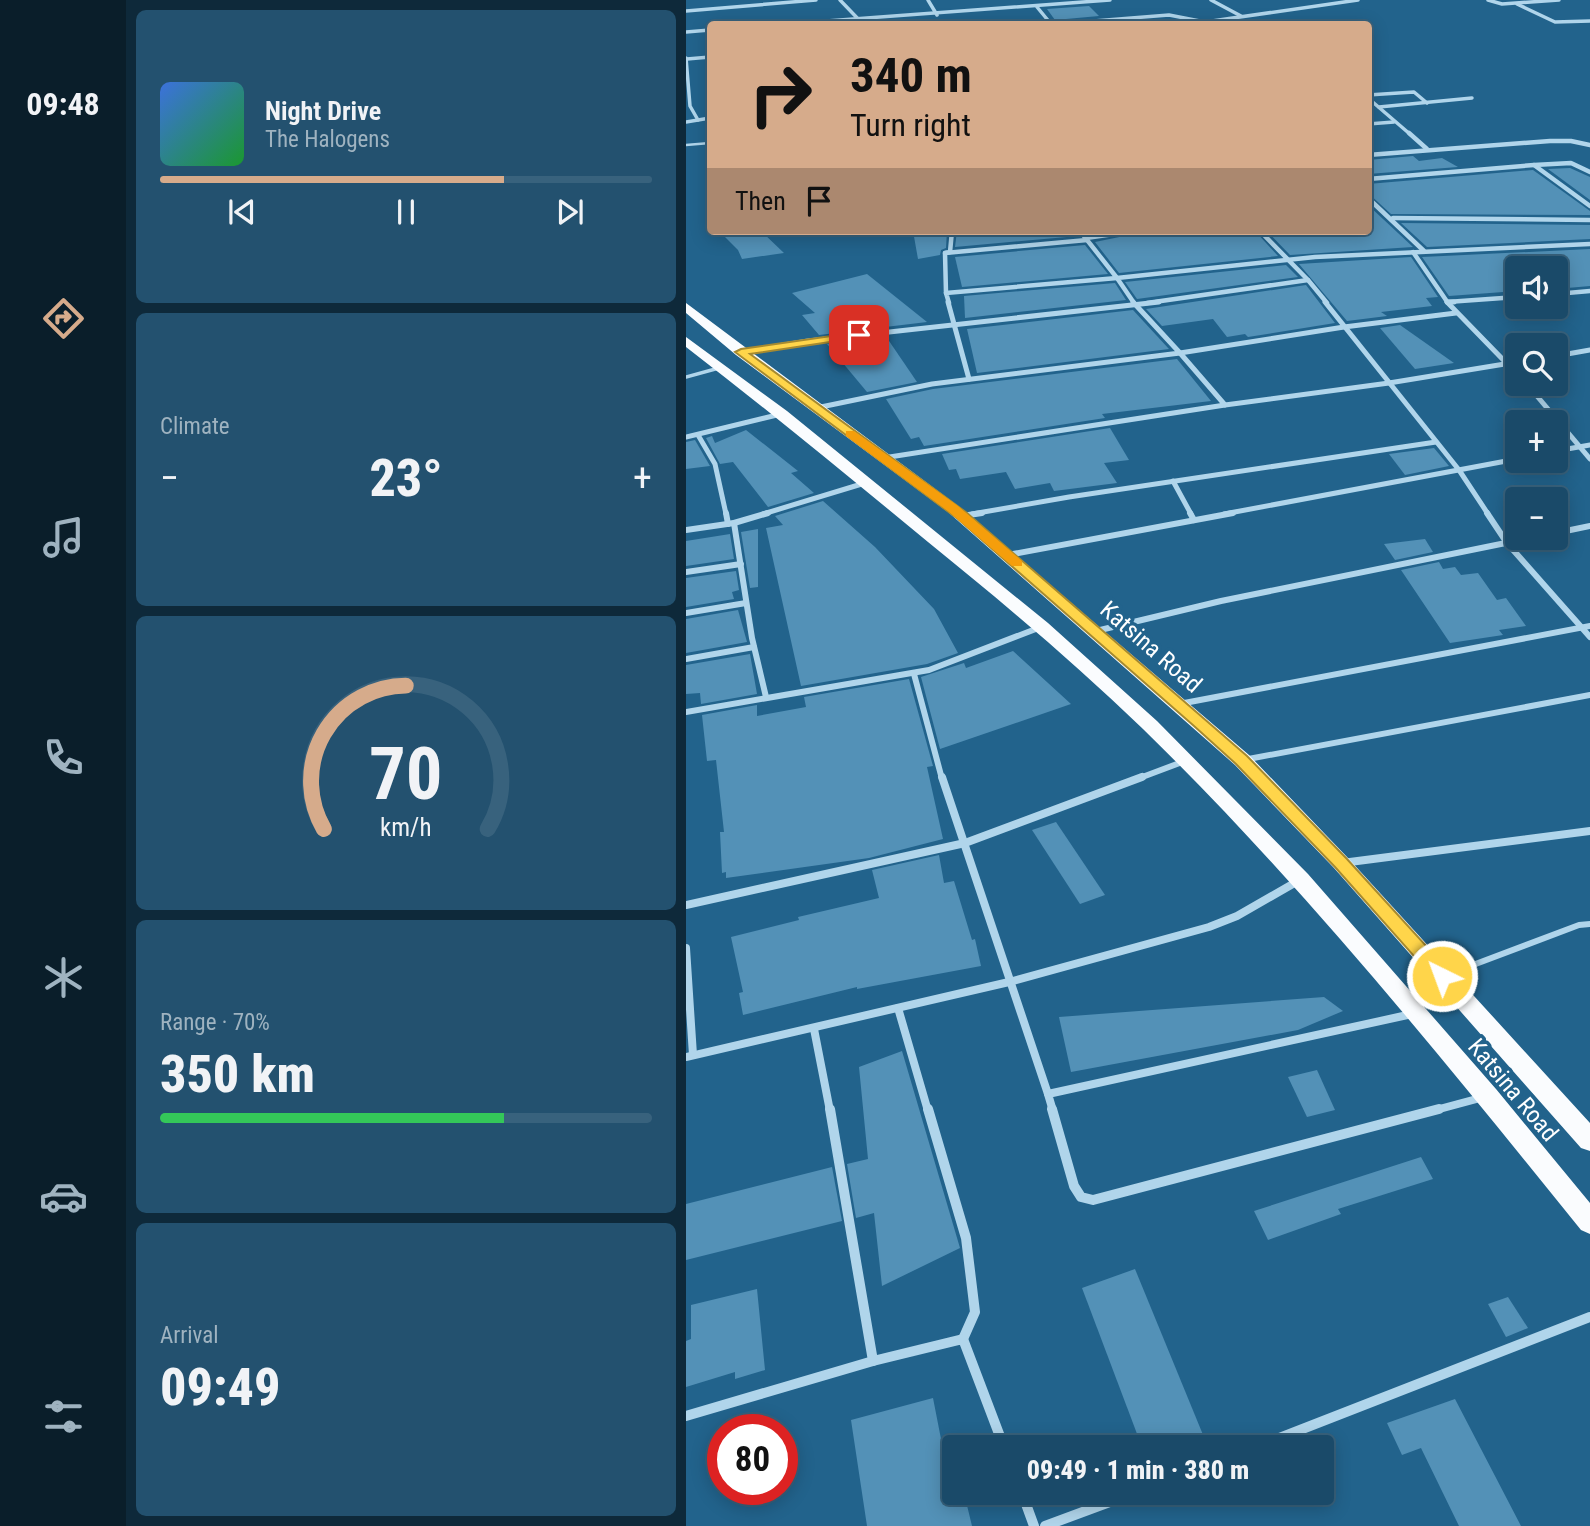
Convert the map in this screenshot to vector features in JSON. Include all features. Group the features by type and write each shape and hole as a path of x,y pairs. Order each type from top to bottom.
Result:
{"highway":[{"name":"Katsina Road","path":"686,307 741,352 962,516 1242,760 1341,863 1590,1140"},
{"name":"Katsina Road","path":"686,341 782,414 1042,627 1150,725 1301,879 1487,1096 1590,1222"}],"street":[{"path":"686,11 816,0"},
{"path":"839,0 858,19"},
{"path":"928,0 937,15"},
{"path":"1013,0 1022,8"},
{"path":"829,21 1110,0"},
{"path":"1211,0 1242,16"},
{"path":"1287,0 1295,10"},
{"path":"1211,21 1358,0"},
{"path":"1489,0 1502,4 1557,0"},
{"path":"1517,4 1555,22 1590,21"},
{"path":"1037,7 1050,21"},
{"path":"1092,21 1169,15 1191,21"},
{"path":"686,32 707,30"},
{"path":"698,120 690,106 686,58 707,57"},
{"path":"1372,97 1414,92 1427,103"},
{"path":"1379,107 1472,98"},
{"path":"1372,101 1427,149"},
{"path":"686,122 707,118"},
{"path":"1372,124 1394,122"},
{"path":"1372,155 1560,142 1590,145"},
{"path":"1372,179 1573,163 1590,172"},
{"path":"1534,165 1590,206"},
{"path":"1372,201 1393,218 1424,251"},
{"path":"1393,218 1590,220"},
{"path":"945,253 950,252 952,235"},
{"path":"1084,235 1135,305 1225,405"},
{"path":"945,253 1111,235"},
{"path":"1264,235 1308,280 1459,470 1505,540"},
{"path":"946,293 1291,260 1590,244"},
{"path":"1413,252 1456,313 1505,360"},
{"path":"945,253 946,293 969,380"},
{"path":"741,352 808,341 1135,305 1308,280"},
{"path":"1568,293 1590,291"},
{"path":"1447,302 1505,298"},
{"path":"816,408 969,380 1456,313"},
{"path":"1568,354 1590,350"},
{"path":"883,458 1505,364"},
{"path":"1536,396 1590,460"},
{"path":"686,438 782,414"},
{"path":"698,435 715,464 731,523 766,697"},
{"path":"962,516 1436,442"},
{"path":"1568,449 1590,445"},
{"path":"1008,555 1505,461"},
{"path":"1173,481 1194,520"},
{"path":"686,530 731,523 865,483"},
{"path":"1568,531 1590,526"},
{"path":"1096,631 1221,601 1505,543"},
{"path":"1514,550 1586,627 1590,637"},
{"path":"686,572 741,564"},
{"path":"686,613 746,603"},
{"path":"686,712 914,674 1042,627"},
{"path":"1179,704 1586,627"},
{"path":"686,659 754,647"},
{"path":"914,674 939,769 1048,1094 1074,1185 1081,1197 1093,1200 1487,1096"},
{"path":"1242,760 1590,695"},
{"path":"686,905 965,843 1185,761"},
{"path":"1341,863 1590,831"},
{"path":"686,948 690,1056 1009,982 1209,927 1237,916 1301,879"},
{"path":"898,1008 966,1238 975,1312 963,1339 999,1435"},
{"path":"1048,1094 1416,1013"},
{"path":"814,1028 841,1164 873,1361"},
{"path":"1287,1435 1590,1317"},
{"path":"686,1416 873,1361 963,1339"},
{"path":"1026,1505 1034,1526"},
{"path":"1045,1526 1102,1505"}],"lane":[{"path":"686,145 707,143"},
{"path":"686,377 719,368"},
{"path":"1442,976 1579,925 1590,924"}],"building":[{"path":"1089,6 1099,16 1055,20 1047,9"},
{"path":"1413,156 1419,161 1442,158 1458,167 1372,174 1372,160"},
{"path":"1570,168 1590,177 1590,200 1548,169"},
{"path":"1533,170 1590,211 1590,215 1391,214 1372,197 1372,184"},
{"path":"1372,209 1413,247 1290,255 1271,235 1372,235"},
{"path":"1401,223 1590,225 1590,239 1427,247"},
{"path":"723,235 765,235 784,253 742,259 738,250"},
{"path":"914,235 947,235 946,248 941,250 940,255 918,259"},
{"path":"956,235 1078,236 955,247"},
{"path":"1129,235 1259,235 1278,256 1119,273 1095,242"},
{"path":"1085,245 1108,274 962,287 955,257"},
{"path":"1590,249 1590,286 1568,288 1568,256 1505,256 1505,292 1449,296 1422,257"},
{"path":"1411,257 1438,297 1426,298 1432,306 1381,312 1387,316 1347,321 1299,264"},
{"path":"1286,265 1298,277 1137,299 1125,282"},
{"path":"867,274 927,322 819,335 802,315 815,313 792,293"},
{"path":"1115,283 1126,300 965,318 964,296"},
{"path":"1306,285 1335,323 1248,337 1245,334 1227,337 1213,319 1162,326 1146,309"},
{"path":"1133,310 1169,349 977,373 967,329"},
{"path":"1400,325 1454,363 1415,369 1380,328"},
{"path":"887,338 917,382 867,392 827,344"},
{"path":"1177,359 1211,401 1102,414 1105,418 924,446 919,437 911,439 886,399 933,389"},
{"path":"1110,428 1129,460 1104,463 1117,483 1054,491 1050,483 1015,489 1006,472 960,479 956,469 949,470 942,454"},
{"path":"746,430 798,471 791,473 814,493 768,507 733,462 720,464 706,438 712,436 715,443"},
{"path":"695,440 710,466 686,469 686,442"},
{"path":"1434,448 1449,466 1405,475 1389,454"},
{"path":"823,501 875,547 934,609 958,653 927,664 801,686 766,528 783,525 775,516"},
{"path":"758,529 758,587 750,588 741,532"},
{"path":"730,534 734,559 686,566 686,541"},
{"path":"1425,539 1433,552 1395,560 1384,544"},
{"path":"1439,562 1443,569 1455,567 1461,575 1478,573 1497,600 1506,598 1526,626 1499,630 1503,635 1450,643 1401,570"},
{"path":"736,571 739,590 732,592 734,599 686,607 686,578"},
{"path":"738,610 747,642 686,653 686,619"},
{"path":"1013,651 1071,704 940,749 921,677 964,663 966,668"},
{"path":"750,654 757,694 701,704 700,693 686,694 686,665"},
{"path":"909,679 933,766 927,767 943,839 869,858 726,878 726,872 722,873 720,832 724,832 716,760 707,761 702,715 757,705 757,716 806,707 804,697"},
{"path":"1056,822 1105,895 1080,904 1032,830"},
{"path":"939,855 944,883 954,881 972,940 975,939 981,966 857,987 743,1015 739,993 743,992 731,937 799,920 798,917 879,898 872,870"},
{"path":"1324,997 1343,1011 1298,1030 1071,1072 1059,1017"},
{"path":"902,1051 960,1248 882,1286 874,1213 856,1218 847,1164 868,1159 859,1067"},
{"path":"1317,1070 1335,1110 1307,1117 1288,1077"},
{"path":"1421,1157 1433,1179 1338,1209 1341,1214 1268,1240 1254,1211"},
{"path":"832,1167 842,1221 686,1260 686,1204"},
{"path":"1135,1269 1203,1435 1137,1435 1082,1288"},
{"path":"757,1289 765,1370 735,1379 735,1372 686,1387 686,1341 691,1339 691,1305"},
{"path":"1508,1297 1528,1328 1506,1337 1488,1304"},
{"path":"933,1398 942,1444 942,1505 967,1505 972,1526 867,1526 851,1420"},
{"path":"1455,1399 1521,1526 1459,1526 1421,1448 1402,1455 1387,1423"}],"slow traffic":[{"path":"850,433 953,509 1017,563"}],"route":[{"path":"859,335 741,352 962,516 1242,760 1341,863 1442,976"}]}
